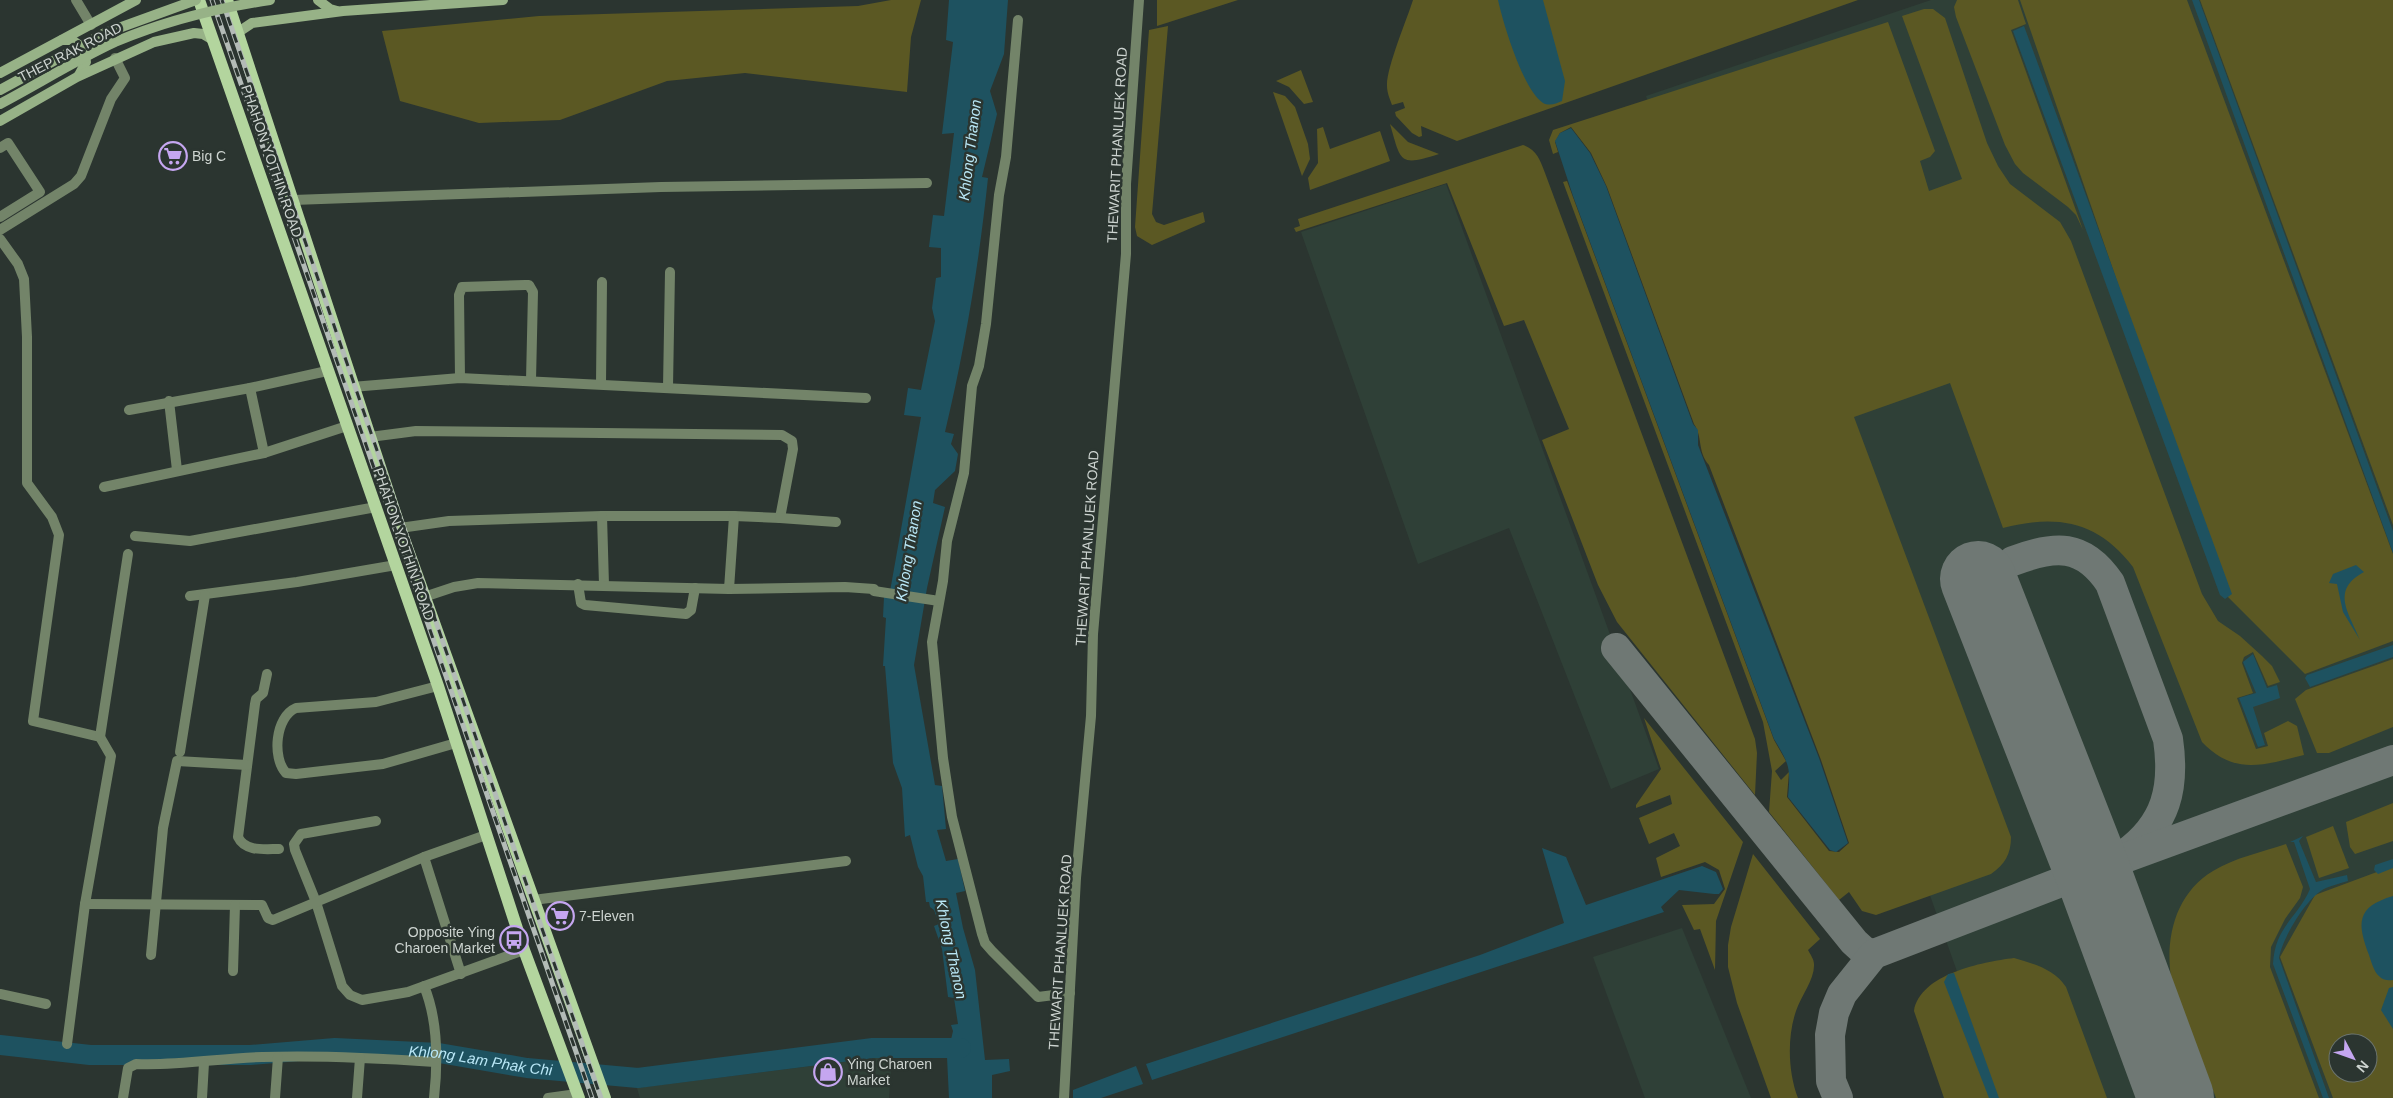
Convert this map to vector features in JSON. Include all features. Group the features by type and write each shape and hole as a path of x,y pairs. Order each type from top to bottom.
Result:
{"main road":[{"name":"THEP RAK ROAD","path":"0,73 136,0"},
{"name":"THEP RAK ROAD","path":"0,90 105,33 198,0"},
{"name":"PHAHON YOTHIN ROAD","path":"198,0 439,688 524,950 576,1092"},
{"name":"PHAHON YOTHIN ROAD","path":"227,0 400,528 605,1098"},
{"name":"THEP RAK ROAD","path":"0,104 114,43 171,21 222,8 270,0"},
{"path":"318,0 330,9 343,11"},
{"path":"238,33 252,23 343,11 502,0"},
{"name":"THEP RAK ROAD","path":"0,121 76,77 154,42 194,33 203,34 213,40"},
{"path":"58,41 72,40 83,48 86,62 84,68 76,77"},
{"path":"439,688 454,682"},
{"path":"486,835 494,827 507,829"}],"street":[{"path":"76,0 91,25"},
{"name":"THEWARIT PHANLUEK ROAD","path":"1064,1098 1076,878 1091,716 1094,624 1126,254 1126,184 1139,0"},
{"path":"1018,20 1006,157 999,194 986,324 979,366 972,386 964,473 947,541 932,642 943,758 952,817 985,943 1038,997 1070,993"},
{"path":"0,230 74,184 81,176 111,98 125,78 115,58"},
{"path":"0,148 8,143 40,192 0,217"},
{"path":"293,200 671,187 927,183"},
{"path":"0,239 18,264 24,279 27,337 27,483 52,517 59,535 33,721 100,737 111,753 86,904 67,1044"},
{"path":"668,387 670,272"},
{"path":"601,384 602,282"},
{"path":"460,378 460,294 462,287 525,284 529,285 533,292 531,380"},
{"path":"129,410 169,401 250,388 327,371"},
{"path":"352,386 460,378 668,387 689,390 784,392 866,398"},
{"path":"250,388 264,453"},
{"path":"169,401 177,470"},
{"path":"104,487 264,453 347,426"},
{"path":"370,437 416,431 782,434 790,438 793,449 780,518"},
{"path":"135,536 190,541 376,507"},
{"path":"400,528 448,521 602,516 734,516 836,522"},
{"path":"602,516 604,585"},
{"path":"729,589 734,516"},
{"path":"100,737 128,554"},
{"path":"190,596 396,565"},
{"path":"424,597 454,587 478,583 729,589 845,587 939,601"},
{"path":"578,584 581,603 585,605 686,614 691,610 695,588"},
{"path":"180,752 205,595"},
{"path":"267,674 263,693 256,699 255,704 238,837 245,846 251,848 279,849"},
{"path":"439,688 376,702 296,708 289,711 282,720 278,730 281,766 286,773 296,774 383,764 456,743"},
{"path":"150,955 163,828 176,761 247,765"},
{"path":"376,821 301,834 296,840 295,850 316,902 342,986 350,995 362,1000 408,992 524,950"},
{"path":"86,904 262,905 268,918 273,920 424,858 486,835"},
{"path":"424,858 461,974"},
{"path":"533,900 846,861"},
{"path":"233,971 234,904"},
{"path":"424,986 431,1002 436,1047 434,1098"},
{"path":"0,994 46,1004"},
{"path":"124,1098 126,1073 131,1065 204,1063 278,1057 435,1060"},
{"path":"275,1098 278,1057"},
{"path":"357,1098 360,1058"},
{"path":"202,1098 204,1063"},
{"path":"548,1098 576,1092"}],"shaded area":[{"path":"891,0 921,0 911,37 907,92 745,73 667,81 560,120 479,123 400,101 382,31 539,16 858,6"},
{"path":"1157,0 1238,0 1157,26"},
{"path":"1413,0 1858,0 1457,141 1421,126 1422,136 1419,137 1412,133 1396,116 1395,112 1405,108 1403,102 1392,105 1389,96 1387,86 1390,68"},
{"path":"1931,0 2393,0 2393,1098 2002,1098 1646,96"},
{"path":"1957,0 2018,0 2026,24 2011,30 2083,230 2076,215 2068,207 2023,173 2015,164 2005,145 1956,17 1954,7"},
{"path":"2020,0 2187,0 2393,554 2393,641 2305,674 2225,594"},
{"path":"2200,0 2393,0 2393,525"},
{"path":"1924,9 1933,9 1945,18 1987,143 1998,166 2010,184 2060,222 2071,241 2202,594 2218,621 2240,636 2262,656 2272,666 2280,682 2268,686 2253,652 2244,657 2242,663 2253,693 2237,698 2256,749 2268,746 2264,733 2288,721 2297,726 2304,755 2262,764 2238,764 2214,753 2202,742 2133,567 2106,540 2091,531 2075,525 2059,522 2041,522 2003,528 1950,383 1854,417 2011,837 2010,849 2006,858 1991,874 1876,915 1862,911 1849,892 1839,900 1769,812 1772,771 1763,722 1563,182 1567,181 1774,740 1786,761 1775,771 1781,780 1789,772 1787,797 1829,851 1839,852 1849,843 1821,760 1709,465 1703,455 1697,429 1607,187 1591,153 1571,127 1560,133 1555,142 1558,152 1553,154 1549,140 1553,130 1888,22 1935,151 1930,157 1920,161 1929,191 1962,179 1902,16"},
{"path":"1168,26 1152,214 1156,222 1164,225 1203,212 1205,222 1152,245 1137,236 1135,227 1149,30"},
{"path":"1301,70 1313,102 1304,104 1289,87 1276,81"},
{"path":"1273,92 1285,96 1295,107 1308,144 1310,159 1302,176"},
{"path":"1390,124 1408,142 1439,154 1416,160 1404,158 1397,147"},
{"path":"1323,127 1330,149 1380,131 1390,161 1310,190 1308,178 1318,163 1317,129"},
{"path":"1523,145 1532,150 1540,160 1755,739 1757,753 1755,795 1617,622 1598,585 1542,440 1569,429 1524,320 1504,326 1447,183 1296,232 1294,228 1300,226 1298,219"},
{"path":"1446,184 1659,769 1611,789 1509,528 1418,564 1301,232"},
{"path":"2393,659 2393,727 2329,753 2317,753 2295,699 2306,690"},
{"path":"1644,718 1743,842 1716,921 1715,970 1700,929 1694,930 1682,905 1714,904 1725,889 1719,870 1705,862 1661,877 1656,858 1680,846 1674,833 1649,844 1639,818 1672,804 1670,795 1636,808 1636,805 1661,769"},
{"path":"2393,803 2393,841 2355,854 2350,847 2346,822"},
{"path":"2333,826 2349,868 2319,878 2306,837"},
{"path":"2286,844 2303,887 2300,898 2285,919 2271,947 2270,967 2319,1098 2216,1098 2171,977 2170,947 2176,917 2190,891 2200,880 2213,871 2230,862"},
{"path":"1753,854 1820,939 1808,950 1813,960 1814,970 1798,1005 1791,1032 1792,1077 1798,1098 1771,1098 1737,1003 1728,967 1728,945 1731,927"},
{"path":"2393,866 2393,1098 2333,1098 2280,957 2315,895"},
{"path":"1682,928 1751,1098 1645,1098 1593,957"},
{"path":"2014,958 2050,971 2066,987 2107,1098 1944,1098 1914,1011 1919,998 1940,979 1954,972"},
{"name":"Ying Charoen Market","path":"892,1056 889,1098 640,1098 637,1088"}],"water":[{"name":"Khlong Thanon","path":"949,0 1008,0 1004,54 990,91 997,114 982,177 988,178 976,274 959,369 945,432 954,434 951,444 958,454 955,471 935,490 933,503 945,507 927,588 914,665 935,785 942,786 946,829 937,830 946,861 958,859 965,891 956,893 963,928 975,970 985,1060 1009,1059 1010,1071 992,1075 992,1098 949,1098 947,1057 953,1031 951,1025 958,1024 954,998 948,997 942,949 934,926 939,924 934,910 930,907 929,902 926,902 923,876 918,867 910,835 905,837 902,788 893,763 885,666 883,666 886,618 883,617 884,597 889,597 921,417 904,415 908,388 921,390 935,321 932,308 936,278 941,277 941,248 929,247 933,215 944,216 954,133 942,134 953,42 946,40"},
{"path":"1498,0 1543,0 1565,81 1562,101 1552,104 1543,103 1528,85 1509,39"},
{"path":"2192,0 2199,0 2393,531 2393,553"},
{"path":"2024,26 2232,594 2225,599 2220,595 2013,31"},
{"path":"1571,128 1590,153 1606,186 1693,424 1698,430 1698,445 1819,758 1848,843 1836,852 1830,850 1788,797 1789,772 1786,760 1774,739 1573,196 1555,141 1560,133"},
{"path":"2356,565 2364,572 2347,586 2345,603 2360,640 2343,612 2337,584 2329,583 2333,574"},
{"path":"2393,645 2393,657 2310,687 2305,678 2307,675"},
{"path":"2253,654 2267,688 2277,685 2280,698 2253,707 2265,745 2258,747 2239,698 2256,693 2243,662"},
{"path":"2303,836 2299,841 2316,882 2347,875 2348,881 2326,888 2311,900 2296,919 2285,940 2279,958 2329,1098 2323,1098 2273,964 2282,931 2310,889 2294,842 2290,842"},
{"path":"1542,848 1566,857 1586,905 1702,866 1716,872 1723,889 1719,894 1679,890 1661,907 1664,912 1152,1080 1146,1064 1480,955 1564,923"},
{"path":"2393,859 2393,868 2378,874 2374,870 2375,865"},
{"path":"2393,896 2393,980 2389,980 2380,977 2374,969 2362,934 2362,925 2366,911 2372,905"},
{"path":"1954,973 1999,1098 1989,1098 1944,982 1948,974"},
{"path":"2393,987 2393,1029 2381,1010 2389,988"},
{"path":"1136,1066 1143,1084 1101,1098 1073,1098 1073,1090"}],"waterway":[{"name":"Khlong Lam Phak Chi","path":"0,1045 90,1055 250,1055 335,1048 439,1053 527,1068 638,1078 873,1048 961,1048"}],"taxiway":[{"path":"2013,561 2042,552 2067,551 2079,554 2089,560 2110,583 2168,739 2170,756 2169,789 2159,817 2139,842 2125,854"},
{"path":"1616,648 1854,942 1865,952 1874,954"},
{"path":"1838,1098 1831,1081 1830,1035 1834,1013 1842,994 1874,954 2092,870 2393,760"}],"runway":[{"path":"1978,579 2092,870 2176,1098"}],"railway":[{"path":"212,0 592,1098"},
{"path":"222,0 518,860"},
{"path":"524,877 601,1098"}],"place":[{"name":"Big C","path":"173,156"},
{"name":"7-Eleven","path":"560,916"},
{"name":"Opposite Ying Charoen Market","path":"514,940"},
{"name":"Ying Charoen Market","path":"828,1072"}]}
